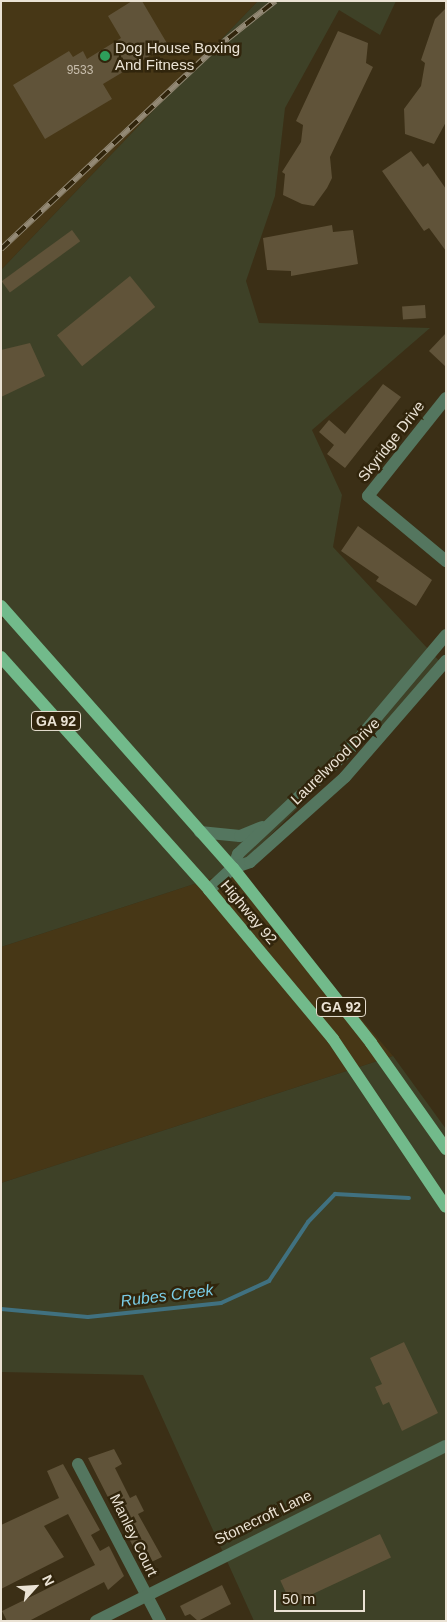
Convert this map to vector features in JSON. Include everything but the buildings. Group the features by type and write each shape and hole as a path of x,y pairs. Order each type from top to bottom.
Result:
{"main road":[{"name":"Highway 92","path":"1,606 233,868 371,1043 446,1148"},
{"name":"Highway 92","path":"1,658 209,890 333,1038 446,1207"}],"street":[{"name":"Skyridge Drive","path":"446,398 368,496 446,561"},
{"name":"Laurelwood Drive","path":"233,868 238,854 350,749 446,635"},
{"name":"Laurelwood Drive","path":"209,890 233,868 250,862 345,777 446,661"},
{"name":"Laurelwood Drive","path":"200,832 240,836 268,824"},
{"name":"Stonecroft Lane","path":"96,1621 145,1594 446,1446"},
{"name":"Manley Court","path":"78,1464 160,1621"}],"shaded area":[{"path":"1,1 258,1 1,270"},
{"path":"234,871 393,1056 1,1183 1,947"}],"green space":[{"path":"258,1 396,1 380,35 339,10 285,108 275,196 246,281 259,323 430,328 312,430 342,495 333,547 443,665 234,871 1,947 1,620 8,616 1,609 1,270"},
{"path":"393,1056 446,1129 446,1621 254,1621 143,1375 1,1372 1,1183"}],"waterway":[{"name":"Rubes Creek","path":"1,1309 88,1317 221,1303 269,1281 308,1222 335,1194 409,1198"}],"railway":[{"path":"1,249 211,52 275,1"}],"place":[{"name":"Dog House Boxing And Fitness","path":"105,56"}]}
